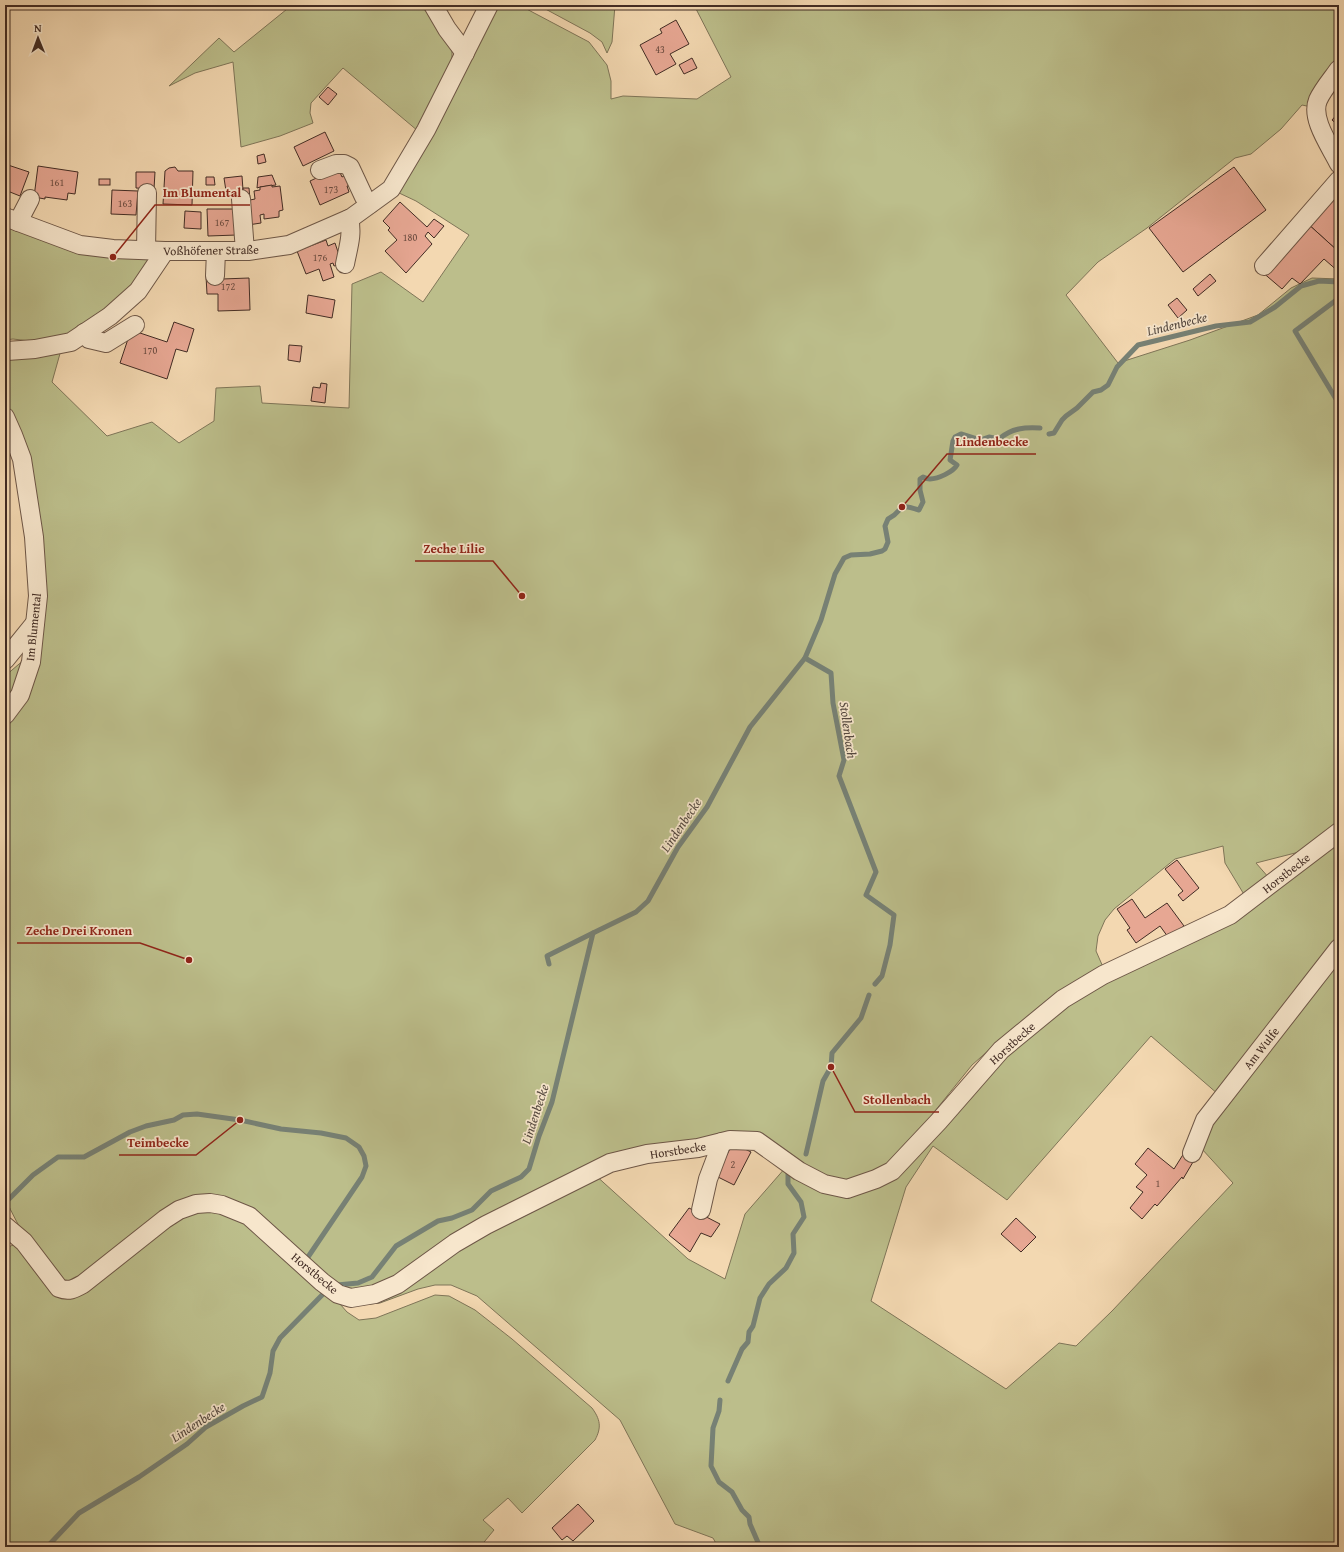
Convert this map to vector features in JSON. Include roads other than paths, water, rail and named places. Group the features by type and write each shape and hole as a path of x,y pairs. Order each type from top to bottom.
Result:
{"street":[{"path":"433,5 447,29 466,53"},
{"name":"Voßhöfener Straße","path":"12,220 80,245 165,251 216,251 252,250 289,245 349,219 391,188 426,130 466,53 488,5"},
{"path":"1339,69 1318,101 1316,109 1317,118 1339,164"},
{"path":"320,170 336,164 344,164 350,167 364,197 370,204"},
{"path":"1264,266 1339,180"},
{"path":"146,250 148,193"},
{"path":"12,220 30,199"},
{"path":"242,199 252,250"},
{"path":"345,264 351,237 351,226 349,219"},
{"path":"252,250 256,227"},
{"path":"5,352 35,349 71,342 110,316 138,291 165,251"},
{"path":"216,251 216,276"},
{"path":"84,333 89,339 106,343 135,325"},
{"name":"Im Blumental","path":"5,417 14,435 22,459 34,537 38,596 31,662 20,695 5,715"},
{"path":"5,660 35,623"},
{"name":"Horstbecke","path":"5,1226 24,1242 58,1288 74,1290 165,1219 179,1210 196,1204 210,1203 222,1205 250,1216 322,1282 338,1294 351,1298 375,1294 398,1284 455,1243 486,1225 610,1163 647,1154 698,1148 730,1140 757,1141 799,1171 824,1184 847,1189 876,1179 892,1171 939,1121 1001,1050 1063,999 1103,975 1230,915 1339,832"},
{"name":"Am Wulfe","path":"1192,1153 1205,1120 1339,948"},
{"path":"700,1210 708,1179 722,1142"}],"waterway":[{"name":"Lindenbecke","path":"1049,434 1054,433 1062,420 1093,392 1101,390 1108,385 1117,367 1138,345 1216,326 1250,322 1275,307 1301,286 1319,281 1339,282"},
{"path":"1339,298 1295,331 1339,404"},
{"name":"Lindenbecke","path":"337,1285 358,1283 372,1277 396,1246 438,1221 452,1218 472,1210 491,1191 521,1177 529,1169 539,1136 552,1102 593,933 636,912 648,901 678,847 707,807 750,727 805,658 821,620 835,574 844,558 851,555 870,554 885,549 888,542 885,526 888,519 903,507 919,510 923,502 920,490 920,479 923,477 933,479 949,473 957,465 950,460 955,437 961,434 980,440 989,437 999,439 1014,430 1040,428"},
{"name":"Stollenbach","path":"805,658 831,673 833,703 844,760 839,776 876,872 866,895 894,915 890,945 882,976 875,984"},
{"path":"549,964 547,956 593,933"},
{"name":"Stollenbach","path":"806,1154 823,1081 831,1067 832,1053 861,1018 869,995"},
{"path":"9,1199 33,1175 58,1157 84,1157 130,1132 146,1126 174,1120 183,1115 197,1114 240,1120 281,1129 321,1133 346,1138 359,1147 364,1156 366,1166 362,1177 306,1260 307,1261"},
{"path":"728,1381 742,1349 748,1342 749,1332 753,1326 760,1298 769,1284 786,1268 794,1253 793,1234 804,1217 801,1202 788,1184 788,1172"},
{"name":"Lindenbecke","path":"47,1547 79,1513 139,1477 187,1444 206,1427 262,1397 270,1373 273,1351 280,1338 326,1291"},
{"path":"720,1400 719,1411 713,1428 711,1466 719,1482 732,1492 742,1510 749,1517 750,1524 760,1547"}],"place":[{"name":"Im Blumental","path":"113,257"},
{"name":"Lindenbecke","path":"902,507"},
{"name":"Zeche Lilie","path":"522,596"},
{"name":"Zeche Drei Kronen","path":"189,960"},
{"name":"Stollenbach","path":"831,1067"},
{"name":"Teimbecke","path":"240,1120"}]}
